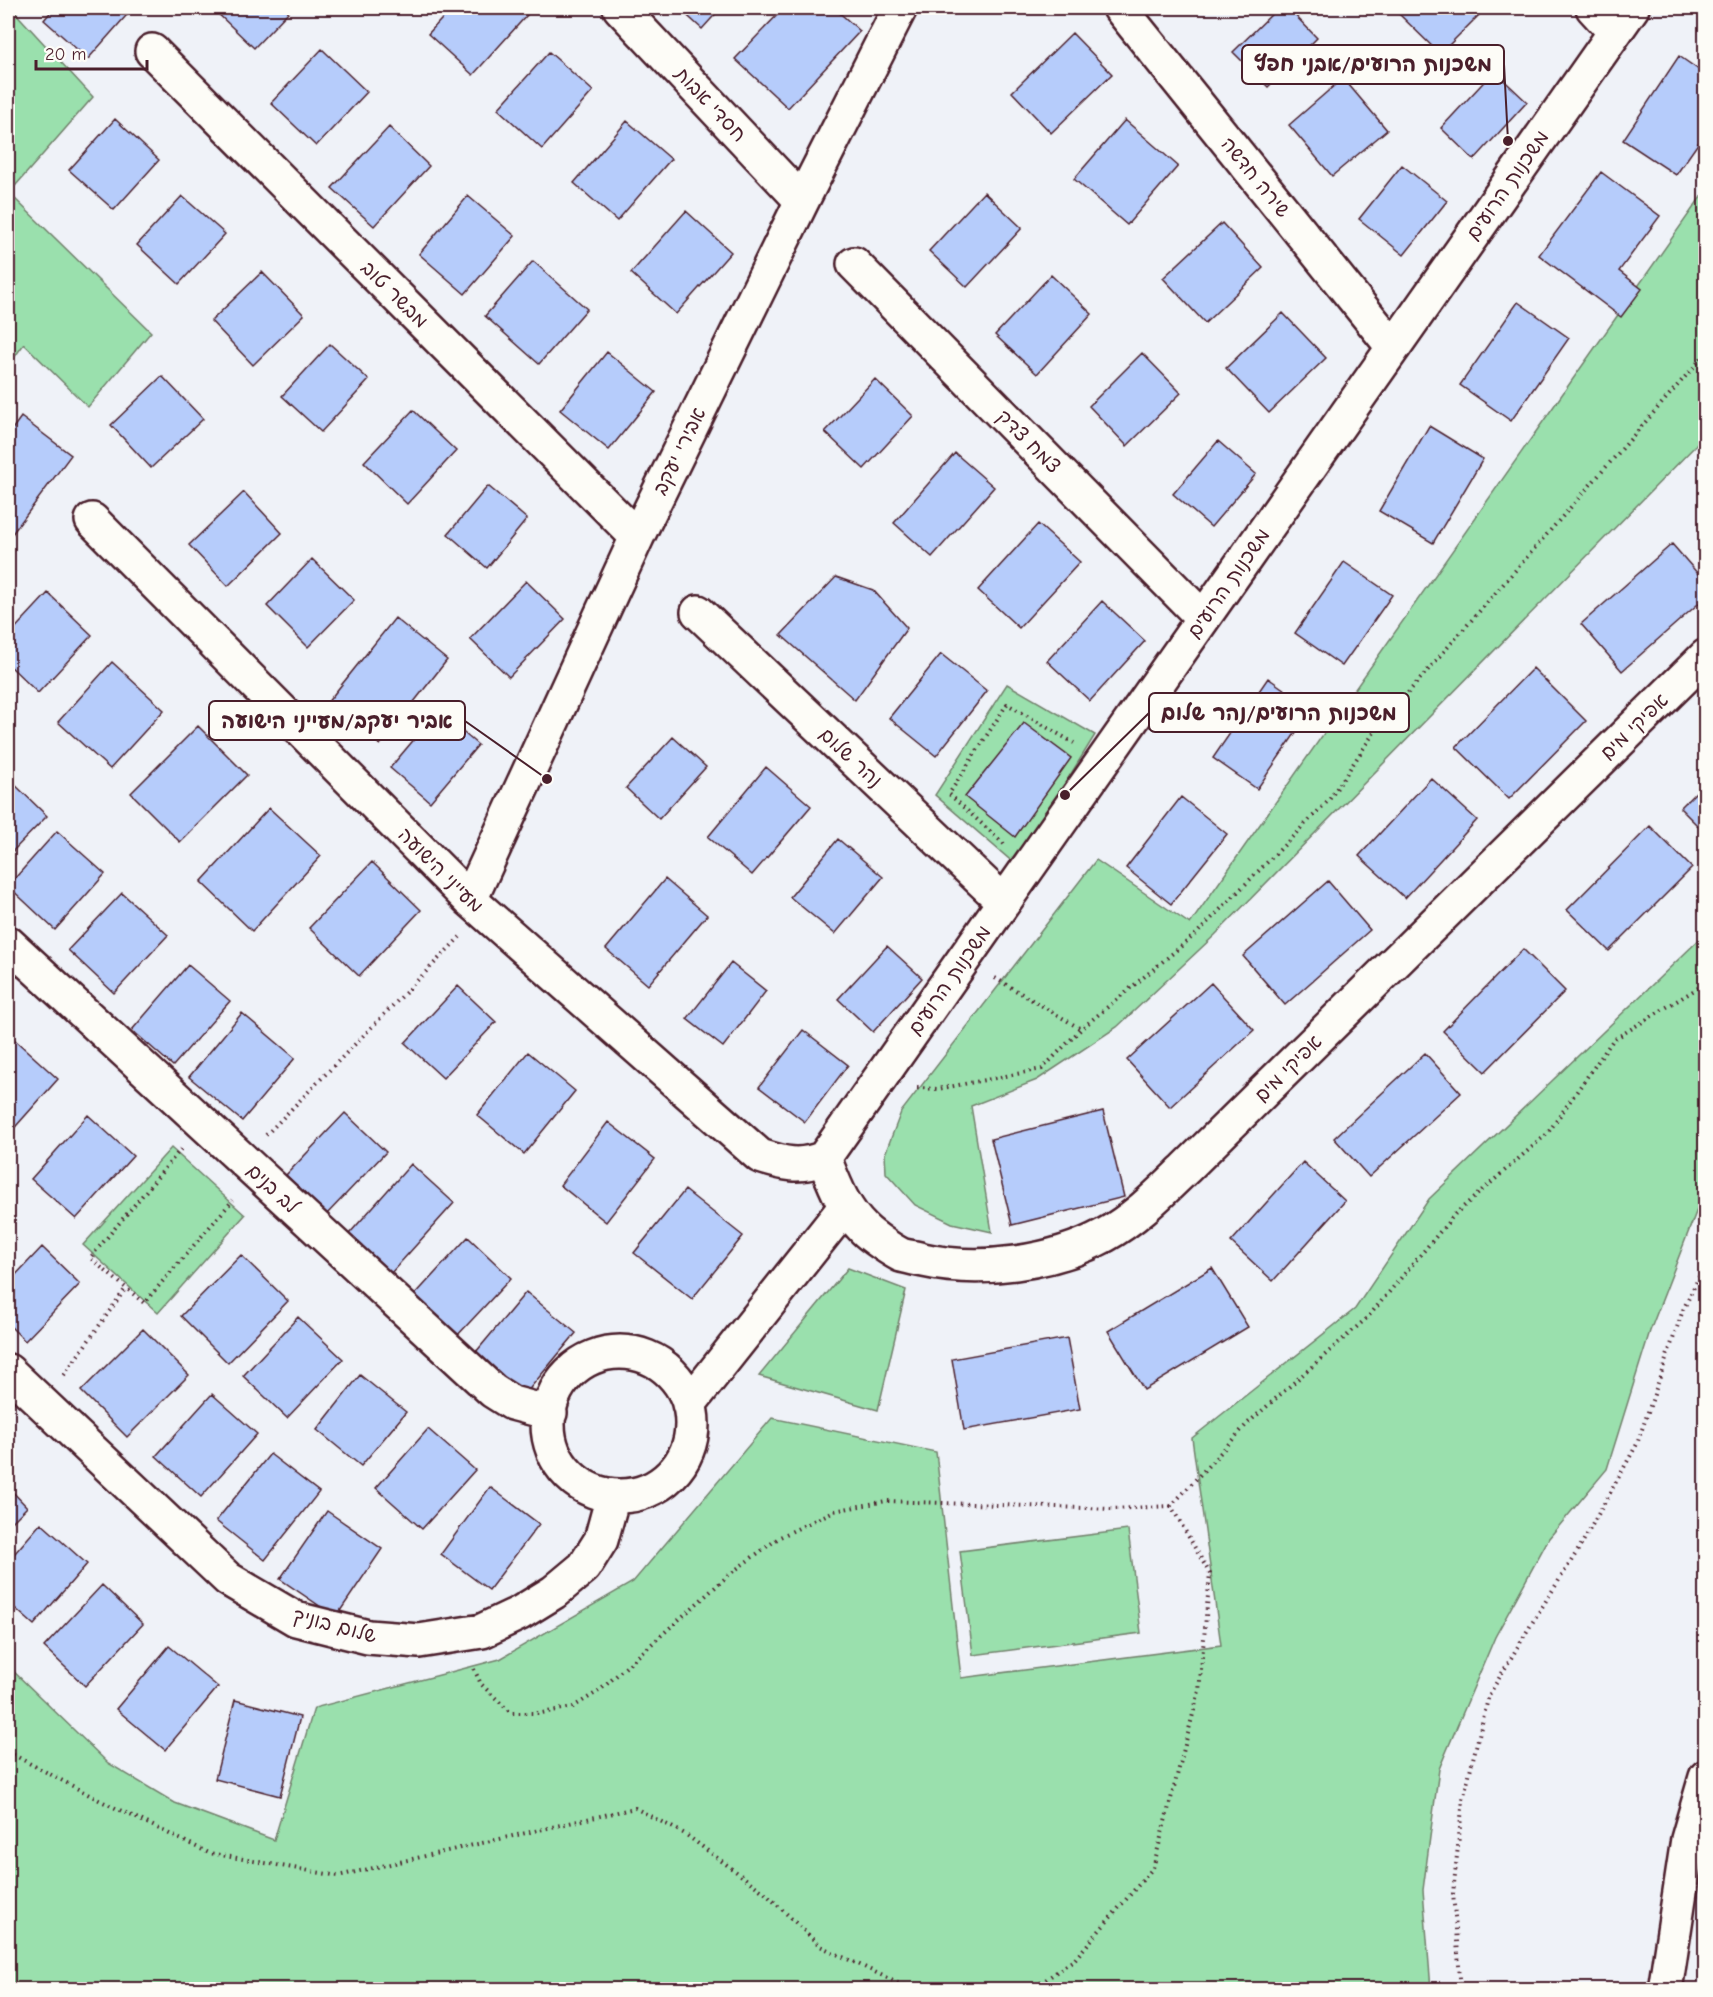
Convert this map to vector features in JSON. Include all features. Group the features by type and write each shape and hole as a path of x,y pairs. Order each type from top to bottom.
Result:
{"street":[{"name":"חסדי אבות","path":"620,8 802,201"},
{"name":"אבירי יעקב","path":"477,906 637,537 802,201 900,8"},
{"name":"שירה חדשה","path":"1120,8 1393,347"},
{"path":"1593,8 1623,20"},
{"name":"משכנות הרועים","path":"824,1158 1623,20"},
{"name":"מבשר טוב","path":"152,51 637,537"},
{"name":"צמח צדק","path":"854,264 1203,618"},
{"name":"מעייני הישועה","path":"92,520 477,906 760,1156 786,1164 812,1163 824,1158"},
{"name":"נהר שלום","path":"698,612 1004,902"},
{"name":"אפיקי מים","path":"824,1158 840,1198 864,1229 901,1255 938,1263 981,1266 1026,1260 1072,1249 1106,1235 1139,1212 1186,1168 1706,656"},
{"name":"לב בנים","path":"8,943 493,1391 512,1403 550,1413"},
{"path":"689,1404 846,1206"},
{"path":"612,1352 636,1354 660,1364 678,1381 689,1404 692,1420 689,1445 678,1468 660,1485 637,1495 612,1496 588,1489 568,1474 554,1454 548,1425 552,1400 564,1378 583,1362 612,1352"},
{"name":"שלום בוניך","path":"8,1371 42,1406 228,1579 296,1619 368,1637 419,1641 462,1635 482,1631 520,1613 554,1592 584,1567 601,1540 612,1496"},
{"path":"1665,1989 1688,1839 1706,1777"}],"path":[{"path":"878,1081 903,1087 938,1089 1042,1069 1081,1029 1196,934 1329,800 1377,728 1706,353"},
{"path":"1006,846 949,794 1007,704 1104,759"},
{"path":"202,1123 90,1258 144,1303 249,1166 477,906"},
{"path":"964,959 1081,1029"},
{"path":"462,1635 481,1684 511,1713 542,1713 573,1707 599,1691 731,1573 780,1537 834,1511 886,1501 1112,1509 1172,1506 1248,1423 1368,1317 1455,1214 1547,1134 1613,1040 1706,983"},
{"path":"1461,1989 1453,1893 1463,1799 1489,1695 1580,1547 1637,1444 1683,1310 1706,1262"},
{"path":"42,1406 126,1288"},
{"path":"1031,1989 1075,1959 1153,1868 1198,1691 1210,1574 1172,1506"},
{"path":"8,1752 99,1800 209,1853 338,1876 635,1808 685,1834 765,1893 820,1946 904,1986 920,1989"}],"green space":[{"path":"8,8 11,8 93,97 9,193 151,332 88,407 24,344 8,366"},
{"path":"1705,191 1705,436 1215,935 1117,1027 1037,1080 971,1106 992,1232 952,1223 915,1205 886,1173 885,1154 901,1112 1096,860 1190,924"},
{"path":"1007,684 1095,735 1015,864 935,795"},
{"path":"1705,934 1705,1189 1650,1331 1607,1469 1549,1538 1495,1637 1439,1769 1423,1890 1431,1989 8,1989 8,1666 108,1763 175,1803 274,1840 314,1708 500,1659 633,1582 772,1418 936,1452 961,1678 1221,1645 1192,1438 1355,1309 1429,1199"},
{"path":"171,1148 245,1215 158,1313 83,1245"},
{"path":"848,1268 906,1290 878,1410 759,1376"},
{"path":"1128,1530 1141,1633 973,1655 960,1551"}],"building":[{"path":"54,8 133,8 88,59 44,20"},
{"path":"212,8 292,8 254,48"},
{"path":"452,8 519,8 527,15 473,75 428,34"},
{"path":"679,8 721,8 702,29"},
{"path":"784,8 834,8 860,31 788,108 735,59"},
{"path":"1278,8 1288,8 1317,38 1268,87 1233,52"},
{"path":"1403,8 1486,8 1440,54 1398,13"},
{"path":"1072,33 1112,74 1051,133 1012,92"},
{"path":"322,49 367,92 316,146 271,103"},
{"path":"549,52 593,91 542,149 498,109"},
{"path":"1679,56 1706,75 1706,132 1676,175 1623,140"},
{"path":"1494,71 1527,102 1474,160 1441,128"},
{"path":"1343,78 1387,130 1332,176 1289,125"},
{"path":"115,119 159,160 114,210 69,170"},
{"path":"1125,120 1178,166 1127,225 1074,179"},
{"path":"627,121 671,159 617,221 574,183"},
{"path":"389,127 429,166 374,226 332,188"},
{"path":"1402,165 1447,201 1404,255 1359,219"},
{"path":"1601,172 1660,216 1619,271 1642,289 1621,317 1539,255"},
{"path":"984,192 1022,228 967,287 929,251"},
{"path":"182,196 225,234 179,284 137,245"},
{"path":"468,196 515,236 465,294 419,254"},
{"path":"686,211 731,252 676,314 631,273"},
{"path":"1222,223 1263,268 1205,323 1163,278"},
{"path":"533,261 587,309 539,364 485,316"},
{"path":"262,272 304,315 253,365 211,321"},
{"path":"1051,275 1092,314 1037,374 995,335"},
{"path":"1518,302 1569,338 1511,421 1460,385"},
{"path":"1283,313 1326,358 1269,413 1226,368"},
{"path":"330,344 369,380 321,432 282,396"},
{"path":"607,352 656,392 609,450 560,410"},
{"path":"1142,353 1181,393 1127,446 1089,406"},
{"path":"162,376 203,419 151,468 111,425"},
{"path":"875,379 913,416 864,469 825,432"},
{"path":"413,410 456,451 407,504 364,462"},
{"path":"21,417 71,455 9,538 8,435"},
{"path":"1429,426 1483,459 1433,543 1379,511"},
{"path":"1218,441 1256,474 1211,527 1173,494"},
{"path":"955,453 994,487 932,557 894,523"},
{"path":"488,486 527,519 487,568 448,534"},
{"path":"244,492 282,533 228,586 189,545"},
{"path":"1038,524 1080,562 1019,628 978,590"},
{"path":"1672,544 1706,583 1706,597 1622,671 1581,624"},
{"path":"312,559 354,600 308,647 267,606"},
{"path":"1344,562 1392,595 1342,666 1295,633"},
{"path":"836,577 873,590 907,628 855,700 781,635"},
{"path":"526,581 565,619 509,677 470,639"},
{"path":"48,593 92,635 38,693 8,664 8,636"},
{"path":"1102,601 1145,641 1090,701 1047,661"},
{"path":"395,618 447,660 380,745 327,703"},
{"path":"941,654 987,691 936,756 889,718"},
{"path":"112,662 164,710 110,769 58,722"},
{"path":"1533,668 1586,721 1509,799 1456,747"},
{"path":"1268,678 1312,709 1257,789 1213,758"},
{"path":"438,711 478,745 430,802 390,768"},
{"path":"1024,723 1071,758 1015,837 965,797"},
{"path":"198,726 247,775 180,842 131,793"},
{"path":"673,737 706,767 659,819 626,788"},
{"path":"766,767 811,806 752,875 708,837"},
{"path":"8,778 47,816 8,856"},
{"path":"1431,778 1477,820 1405,898 1359,856"},
{"path":"1706,782 1706,834 1680,808"},
{"path":"1181,797 1227,834 1171,904 1126,868"},
{"path":"269,808 321,856 252,931 201,882"},
{"path":"1650,826 1692,868 1609,951 1567,910"},
{"path":"57,831 105,874 55,930 8,886"},
{"path":"838,839 883,877 835,934 790,897"},
{"path":"372,862 421,910 359,976 309,928"},
{"path":"665,879 707,915 648,985 606,949"},
{"path":"1328,881 1370,930 1285,1005 1243,956"},
{"path":"122,893 168,935 114,993 68,950"},
{"path":"887,946 922,978 873,1032 838,999"},
{"path":"1523,949 1565,991 1485,1072 1443,1031"},
{"path":"731,963 766,991 723,1047 687,1019"},
{"path":"188,965 230,1001 173,1066 132,1030"},
{"path":"1211,983 1254,1030 1170,1107 1127,1060"},
{"path":"458,986 496,1022 443,1078 405,1043"},
{"path":"242,1013 295,1058 242,1121 189,1077"},
{"path":"803,1030 848,1065 805,1122 759,1087"},
{"path":"15,1040 58,1079 8,1135 8,1048"},
{"path":"528,1052 575,1091 524,1154 477,1115"},
{"path":"1425,1053 1461,1093 1369,1177 1334,1138"},
{"path":"1103,1111 1124,1197 1012,1225 991,1139"},
{"path":"345,1113 386,1152 327,1214 286,1175"},
{"path":"88,1115 133,1156 76,1219 31,1179"},
{"path":"608,1122 655,1159 606,1222 560,1185"},
{"path":"1303,1162 1345,1201 1273,1281 1231,1242"},
{"path":"411,1164 454,1203 391,1273 349,1234"},
{"path":"685,1190 743,1236 692,1299 634,1253"},
{"path":"468,1237 511,1278 455,1338 412,1298"},
{"path":"42,1247 80,1284 25,1341 8,1324 8,1283"},
{"path":"241,1255 288,1301 228,1363 181,1316"},
{"path":"1212,1268 1248,1327 1144,1390 1108,1331"},
{"path":"526,1292 576,1333 521,1399 471,1358"},
{"path":"298,1317 343,1359 287,1418 243,1376"},
{"path":"143,1329 189,1375 127,1437 81,1391"},
{"path":"1067,1338 1080,1409 964,1430 952,1359"},
{"path":"360,1375 406,1412 361,1466 317,1430"},
{"path":"212,1394 257,1434 201,1497 156,1456"},
{"path":"428,1429 475,1470 422,1529 376,1488"},
{"path":"270,1454 319,1492 265,1560 216,1521"},
{"path":"8,1487 27,1507 8,1526"},
{"path":"490,1487 539,1524 489,1590 441,1554"},
{"path":"327,1511 382,1549 336,1617 280,1579"},
{"path":"41,1523 87,1564 34,1625 8,1602 8,1561"},
{"path":"102,1585 143,1624 85,1686 44,1647"},
{"path":"169,1646 218,1687 165,1750 116,1709"},
{"path":"235,1700 300,1717 280,1796 215,1779"}],"place":[{"name":"משכנות הרועים/אבני חפץ","path":"1508,141"},
{"name":"אביר יעקב/מעייני הישועה","path":"547,779"},
{"name":"משכנות הרועים/נהר שלום","path":"1065,795"}]}
